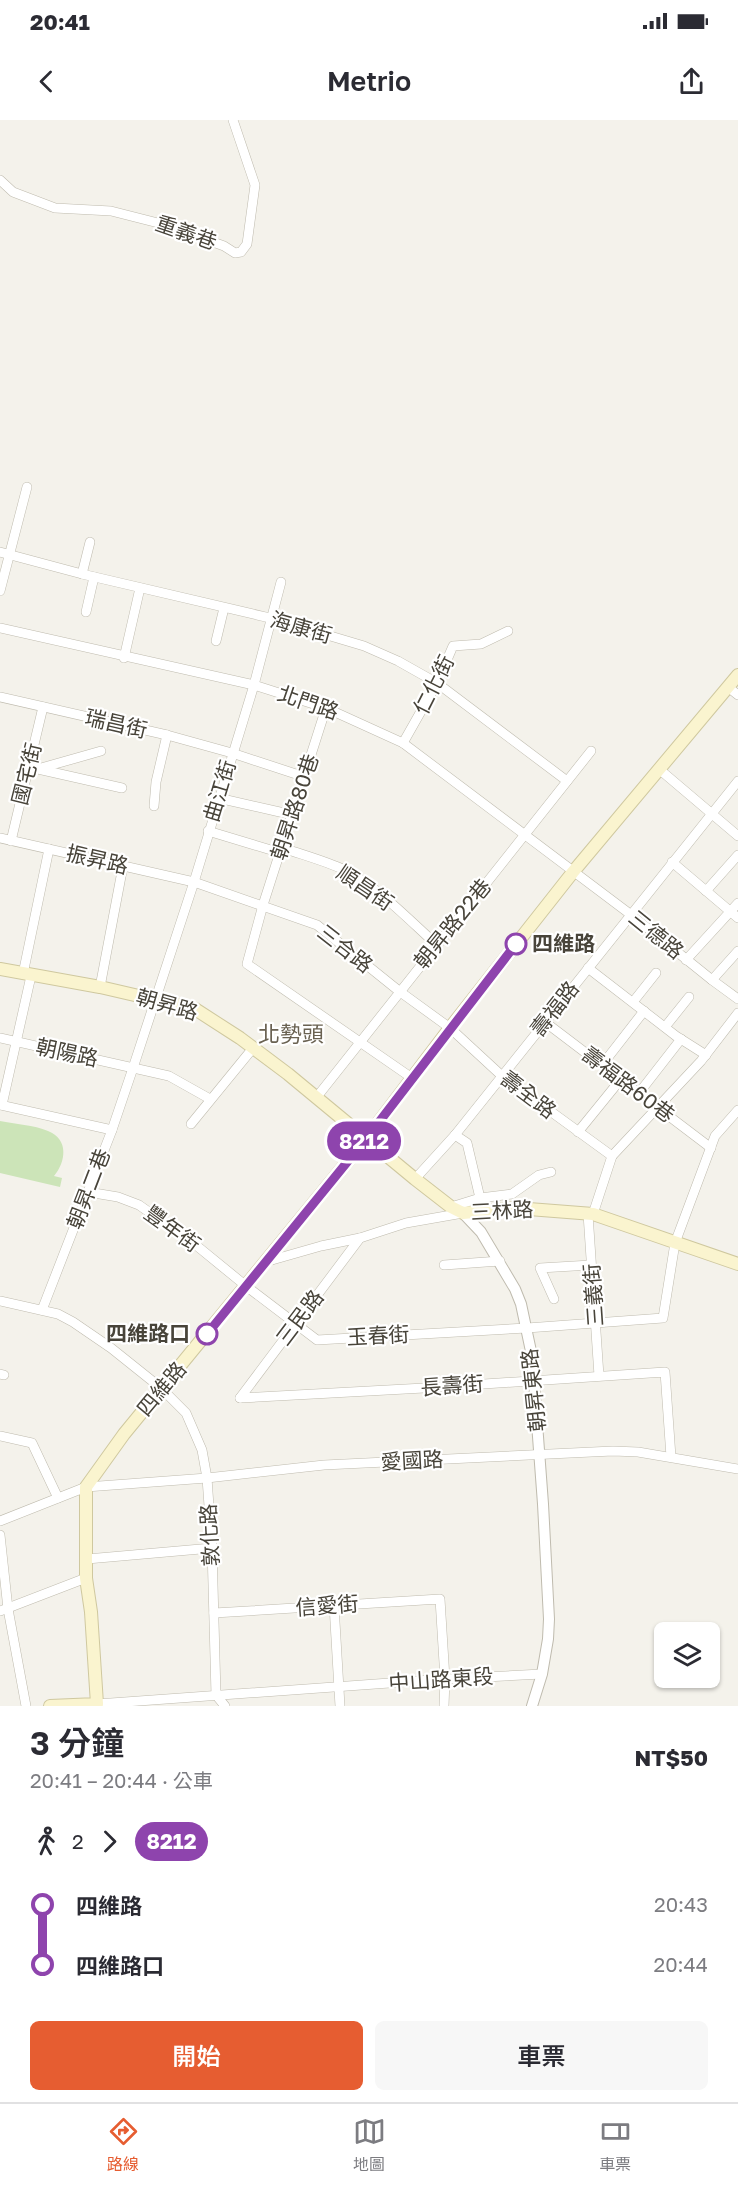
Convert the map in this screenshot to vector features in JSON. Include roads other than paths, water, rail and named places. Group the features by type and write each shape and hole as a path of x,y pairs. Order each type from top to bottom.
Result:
{"main road":[{"name":"四維路","path":"86,1487 161,1388 366,1139 573,872 659,769 733,691 738,675"},
{"name":"朝昇路","path":"0,969 99,987 195,1010 218,1022 253,1048 366,1139"},
{"name":"朝昇東路","path":"366,1139 451,1207 463,1213"},
{"name":"三林路","path":"463,1213 516,1208 590,1214 738,1264"},
{"path":"50,1706 97,1704 91,1612 86,1578 86,1487"}],"street":[{"name":"重義巷","path":"0,180 14,192 55,208 111,211 166,225 224,246 235,253 241,252 247,244 255,185 233,120"},
{"path":"0,591 4,553 27,487"},
{"path":"82,574 90,542"},
{"name":"海康街","path":"4,553 94,577 270,618 364,646 398,661 437,683 567,781"},
{"path":"86,612 94,577"},
{"name":"曲江街","path":"154,999 194,882 254,686 281,582"},
{"path":"124,658 140,588"},
{"path":"216,641 224,608"},
{"name":"北門路","path":"0,628 254,686 326,708 403,743 573,872"},
{"name":"仁化街","path":"403,743 437,683 453,646 482,644 508,631"},
{"name":"瑞昌街","path":"0,698 167,735 305,777"},
{"name":"國宅街","path":"11,841 34,768 43,707"},
{"name":"朝昇路80巷","path":"326,708 263,905 247,964 360,1042"},
{"path":"153,806 167,735"},
{"path":"34,768 101,751"},
{"name":"朝昇路22巷","path":"316,1098 591,751"},
{"path":"34,768 122,788"},
{"path":"659,769 738,836"},
{"name":"壽福路","path":"415,1179 455,1135 710,813 738,781"},
{"path":"218,798 293,815"},
{"name":"順昌街","path":"208,831 324,862 356,877 382,896 437,945"},
{"name":"振昇路","path":"0,838 194,882"},
{"path":"49,849 18,1042 1,1105 112,1130"},
{"path":"706,891 738,855"},
{"path":"672,862 734,915"},
{"path":"99,987 123,866"},
{"name":"三德路","path":"573,872 738,999"},
{"name":"三合路","path":"194,882 317,925 399,991 450,1028"},
{"path":"686,960 734,915 738,903"},
{"path":"711,980 738,951"},
{"path":"588,968 681,1039 706,1055"},
{"path":"633,1002 656,973"},
{"path":"665,1027 689,997"},
{"name":"朝昇二巷","path":"42,1310 112,1130 154,999"},
{"path":"603,1065 644,1011"},
{"path":"590,1214 612,1156 706,1055 738,1013"},
{"name":"壽福路60巷","path":"546,1022 711,1148"},
{"name":"壽全路","path":"450,1028 502,1076 612,1156"},
{"name":"朝陽路","path":"0,1038 133,1068"},
{"path":"639,1093 681,1039"},
{"path":"360,1042 412,1078"},
{"path":"191,1124 253,1048"},
{"path":"133,1068 169,1076 210,1099"},
{"path":"578,1132 621,1079"},
{"path":"675,1243 715,1136 738,1110"},
{"path":"455,1135 467,1143 480,1198"},
{"path":"451,1207 480,1198 512,1194 539,1175 551,1172"},
{"name":"豐年街","path":"88,1192 118,1197 139,1205 197,1246 246,1286"},
{"path":"512,1194 516,1208"},
{"name":"三林路","path":"264,1263 406,1224 463,1213"},
{"name":"朝昇東路","path":"463,1213 481,1232 515,1289 527,1328 535,1380 549,1619 542,1674 532,1706"},
{"name":"三義街","path":"590,1214 591,1265 599,1376"},
{"name":"三民路","path":"240,1398 360,1238"},
{"name":"玉春街","path":"246,1286 317,1340 663,1318 675,1243"},
{"path":"444,1265 500,1261"},
{"path":"554,1299 540,1268 591,1265"},
{"name":"敦化路","path":"0,1301 58,1314 73,1322 161,1388 186,1413 191,1422 202,1450 207,1478 212,1548 216,1695"},
{"name":"長壽街","path":"240,1398 665,1372 671,1457"},
{"path":"0,1436 32,1443 58,1497"},
{"name":"愛國路","path":"0,1521 86,1487 207,1478 324,1465 613,1451 638,1452 738,1469"},
{"path":"0,1535 4,1610 26,1706"},
{"path":"87,1559 212,1548"},
{"path":"4,1610 86,1578"},
{"name":"信愛街","path":"214,1613 441,1599 445,1679"},
{"path":"334,1605 340,1706"},
{"name":"中山路東段","path":"97,1704 542,1674"},
{"path":"444,1706 445,1679"},
{"path":"216,1695 225,1706"}],"place":[{"name":"四維路","path":"516,944"},
{"name":"四維路口","path":"207,1334"}],"district":[{"name":"北勢頭","path":"291,1034"}]}
